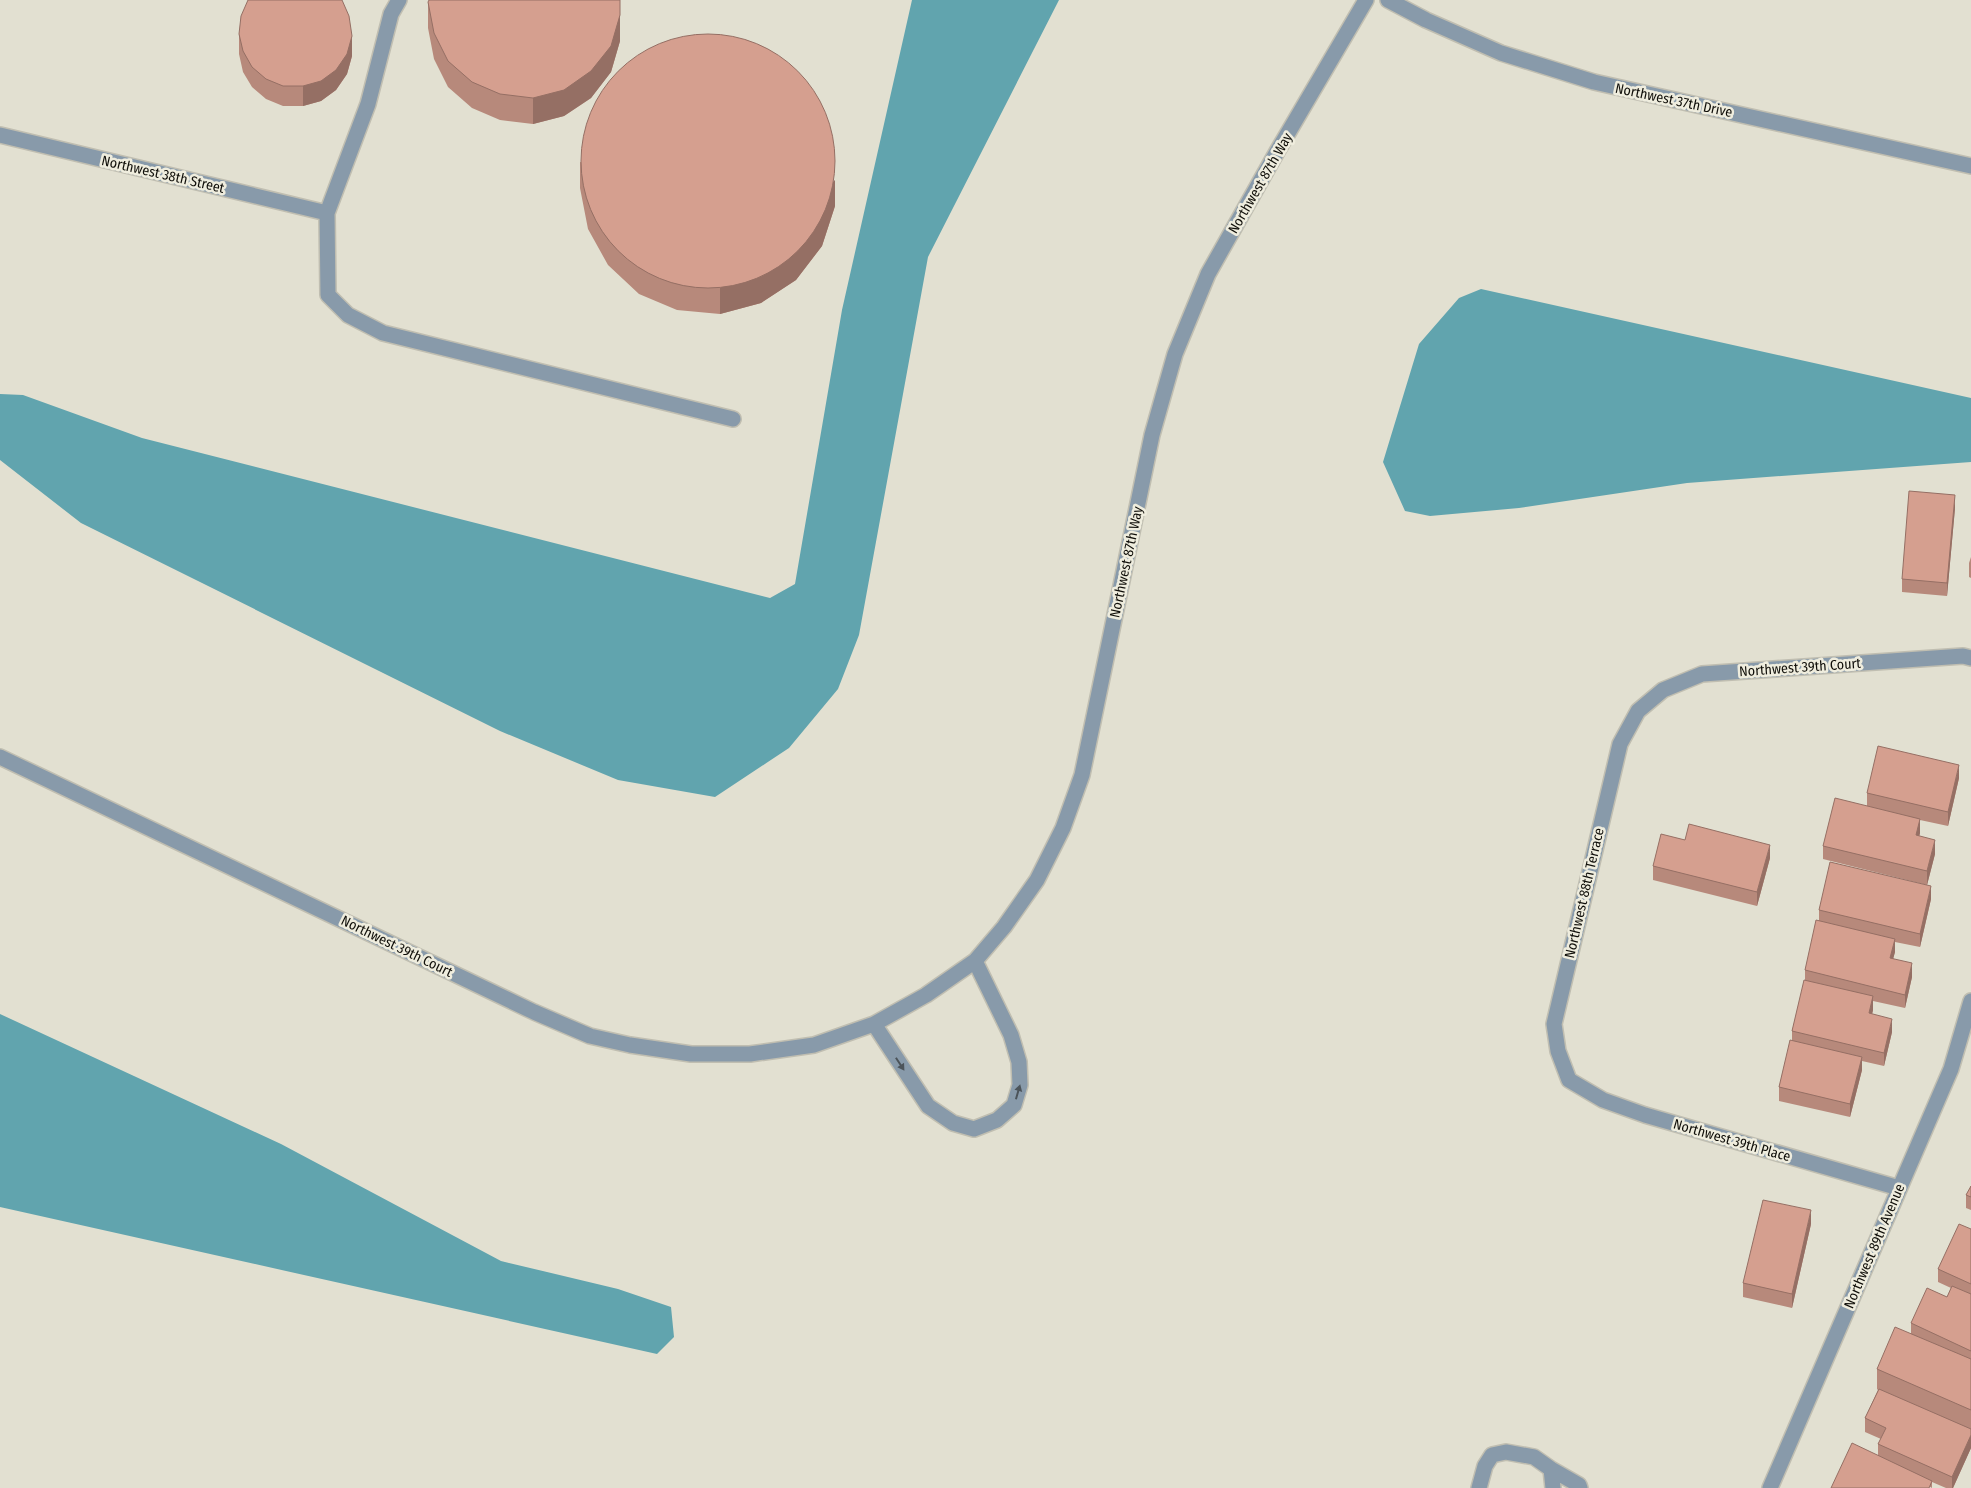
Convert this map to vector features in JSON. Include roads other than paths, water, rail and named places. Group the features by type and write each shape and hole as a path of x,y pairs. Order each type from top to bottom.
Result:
{"street":[{"path":"399,0 391,14 368,104 327,213 328,295 348,315 374,329 393,335 733,419"},
{"name":"Northwest 87th Way","path":"814,1045 874,1024 926,995 975,961 1004,927 1037,880 1063,828 1082,775 1152,436 1175,354 1208,274 1366,0"},
{"name":"Northwest 37th Drive","path":"1388,0 1426,20 1501,53 1594,82 1971,166"},
{"name":"Northwest 38th Street","path":"0,135 327,213"},
{"name":"Northwest 39th Court","path":"1638,711 1663,690 1702,674 1963,656 1971,658"},
{"name":"Northwest 88th Terrace","path":"1569,1080 1558,1051 1554,1024 1620,744 1638,711"},
{"name":"Northwest 39th Court","path":"0,757 534,1012 590,1036 630,1045 691,1054 750,1054 814,1045"},
{"path":"874,1024 928,1106 953,1123 974,1129 996,1120 1014,1105 1020,1085 1019,1062 1011,1035 975,961"},
{"name":"Northwest 89th Avenue","path":"1770,1488 1951,1069 1971,1001"},
{"name":"Northwest 39th Place","path":"1569,1080 1604,1100 1644,1116 1899,1188"},
{"path":"1479,1488 1484,1466 1492,1455 1506,1452 1534,1457 1579,1485 1580,1488"},
{"path":"1551,1469 1552,1488"}],"water":[{"path":"912,0 1059,0 928,257 859,635 838,689 789,748 715,797 618,780 500,731 81,523 0,460 0,394 23,395 142,438 770,598 795,584 842,310"},
{"path":"1481,289 1971,398 1971,462 1687,483 1519,508 1430,516 1405,511 1383,462 1419,344 1459,298"},
{"path":"0,1014 281,1144 501,1261 618,1289 671,1307 674,1337 657,1354 0,1207"}]}
